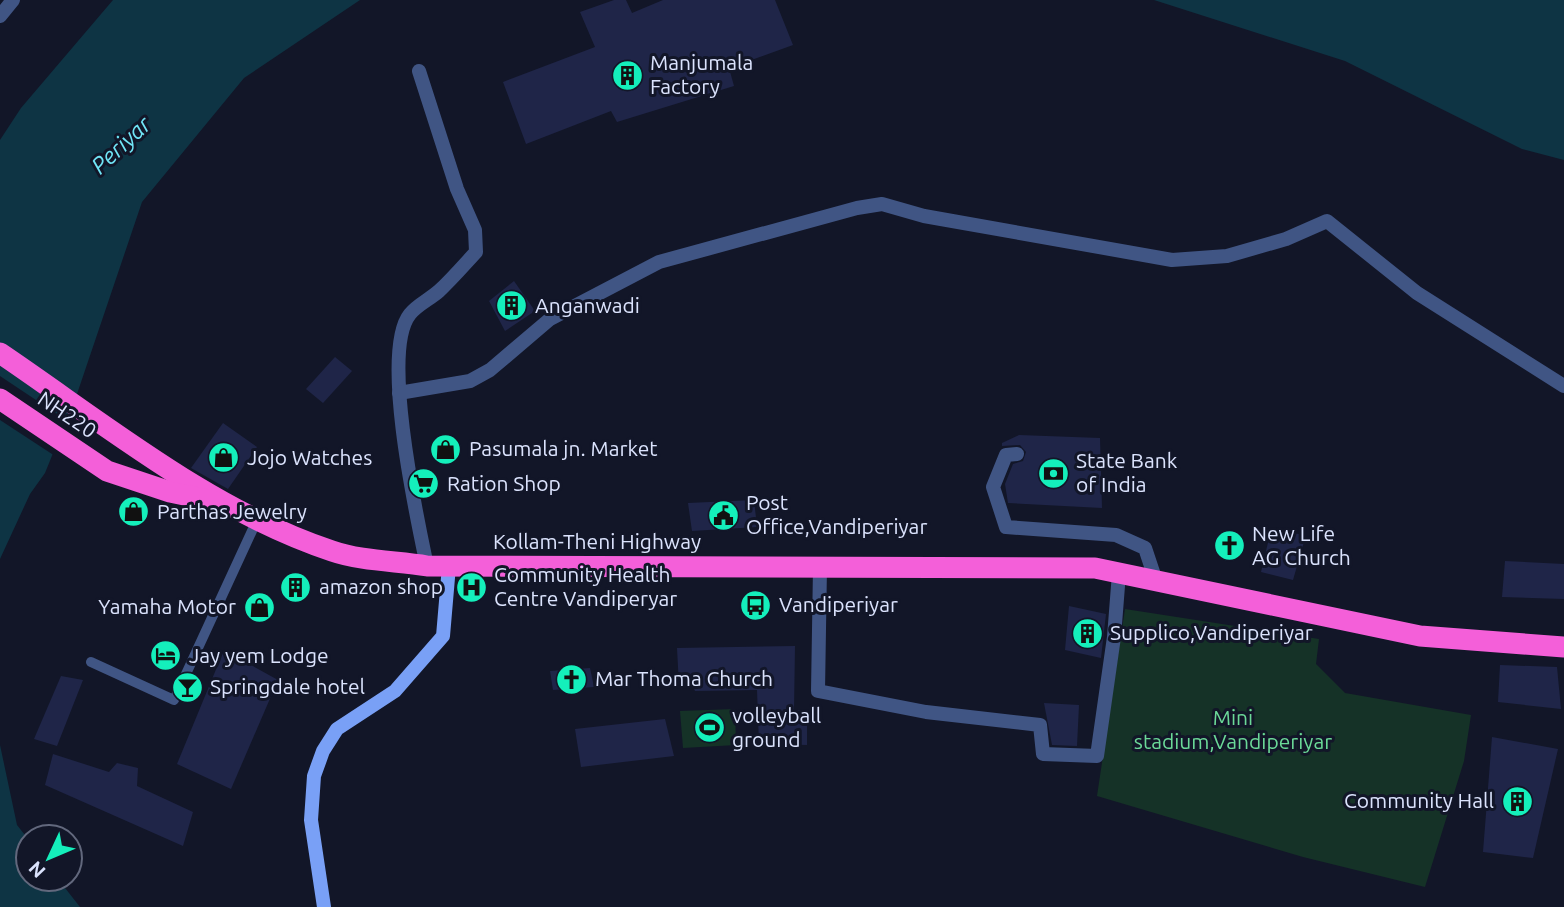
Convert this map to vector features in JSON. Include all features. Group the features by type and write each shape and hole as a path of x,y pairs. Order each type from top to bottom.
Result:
{"highway":[{"name":"NH220","path":"0,353 222,503"},
{"name":"NH220","path":"0,399 107,471 170,492 222,503"},
{"name":"Kollam-Theni Highway","path":"222,503 335,552 427,566 697,570 790,570 820,567 1095,568 1420,636 1564,647"}],"street":[{"path":"0,16 13,0"},
{"path":"419,71 457,189 475,230 476,252 439,290 409,315 400,346 399,393 406,462 427,566"},
{"path":"399,393 470,381 490,370 550,319 659,261 883,204 924,216 1172,260 1227,256 1286,239 1327,221 1417,293 1564,386"},
{"path":"1017,454 1006,455 993,487 1006,527 1116,536 1144,548 1156,581"},
{"path":"324,907 311,821 314,776 323,751 337,729 395,691 443,636 449,566"},
{"path":"820,567 818,691 926,712 1040,725 1043,754 1088,757 1097,757 1114,637 1119,573"}],"lane":[{"path":"91,662 174,700 257,520"}],"green space":[{"name":"Mini stadium,Vandiperiyar","path":"1125,609 1319,639 1316,664 1345,693 1471,715 1464,761 1425,887 1303,857 1097,796"},
{"name":"volleyball ground","path":"735,709 736,745 683,748 680,711"}],"water":[{"name":"Periyar","path":"113,0 360,0 244,78 142,202 77,394 45,473 30,494 0,559 0,140 21,108"},
{"path":"1154,0 1564,0 1564,160 1522,149 1345,61"},
{"path":"0,745 17,823 14,823 14,893 69,893 80,907 0,907"}],"pier":[{"path":"0,376 69,422 55,456 0,420"}],"building":[{"name":"Manjumala Factory","path":"614,0 626,0 632,13 663,0 775,0 793,45 729,68 734,86 617,122 611,111 526,144 503,82 595,47 580,12"},
{"name":"Anganwadi","path":"514,281 535,311 505,331 489,301"},
{"path":"335,357 352,371 323,403 306,389"},
{"name":"Jojo Watches","path":"223,423 257,447 228,489 191,468"},
{"name":"State Bank of India","path":"1019,435 1100,438 1102,508 1008,503 1005,484 1013,464 1023,461 1026,452 1020,445 1002,446 1002,443"},
{"name":"Post Office,Vandiperiyar","path":"754,500 757,527 692,531 688,503"},
{"path":"1271,530 1306,535 1293,580 1261,572"},
{"path":"1505,561 1564,564 1564,599 1502,597"},
{"name":"Supplico,Vandiperiyar","path":"1069,606 1106,614 1101,658 1065,650"},
{"path":"795,646 794,710 807,711 807,745 759,744 757,690 695,691 692,684 679,686 677,648"},
{"path":"224,650 278,680 231,789 177,764"},
{"path":"1500,665 1557,667 1561,709 1498,702"},
{"name":"Mar Thoma Church","path":"590,668 594,687 553,690 550,671"},
{"path":"61,676 83,680 57,746 34,739"},
{"path":"1044,703 1079,705 1077,746 1052,745"},
{"path":"665,719 674,756 581,767 575,729"},
{"name":"Community Hall","path":"1492,737 1558,749 1533,858 1483,852"},
{"path":"53,754 109,772 117,763 138,768 137,786 193,812 183,846 45,785"}],"place":[{"name":"Manjumala Factory","path":"627,75"},
{"name":"Anganwadi","path":"512,306"},
{"name":"Pasumala jn. Market","path":"446,449"},
{"name":"Jojo Watches","path":"224,458"},
{"name":"State Bank of India","path":"1053,473"},
{"name":"Ration Shop","path":"424,484"},
{"name":"Parthas Jewelry","path":"134,512"},
{"name":"Post Office,Vandiperiyar","path":"723,515"},
{"name":"New Life AG Church","path":"1229,546"},
{"name":"amazon shop","path":"296,587"},
{"name":"Community Health Centre Vandiperyar","path":"471,587"},
{"name":"Vandiperiyar","path":"756,605"},
{"name":"Yamaha Motor","path":"259,607"},
{"name":"Supplico,Vandiperiyar","path":"1087,633"},
{"name":"Jay yem Lodge","path":"166,656"},
{"name":"Mar Thoma Church","path":"572,679"},
{"name":"Springdale hotel","path":"187,687"},
{"name":"volleyball ground","path":"709,728"},
{"name":"Community Hall","path":"1517,801"}]}
